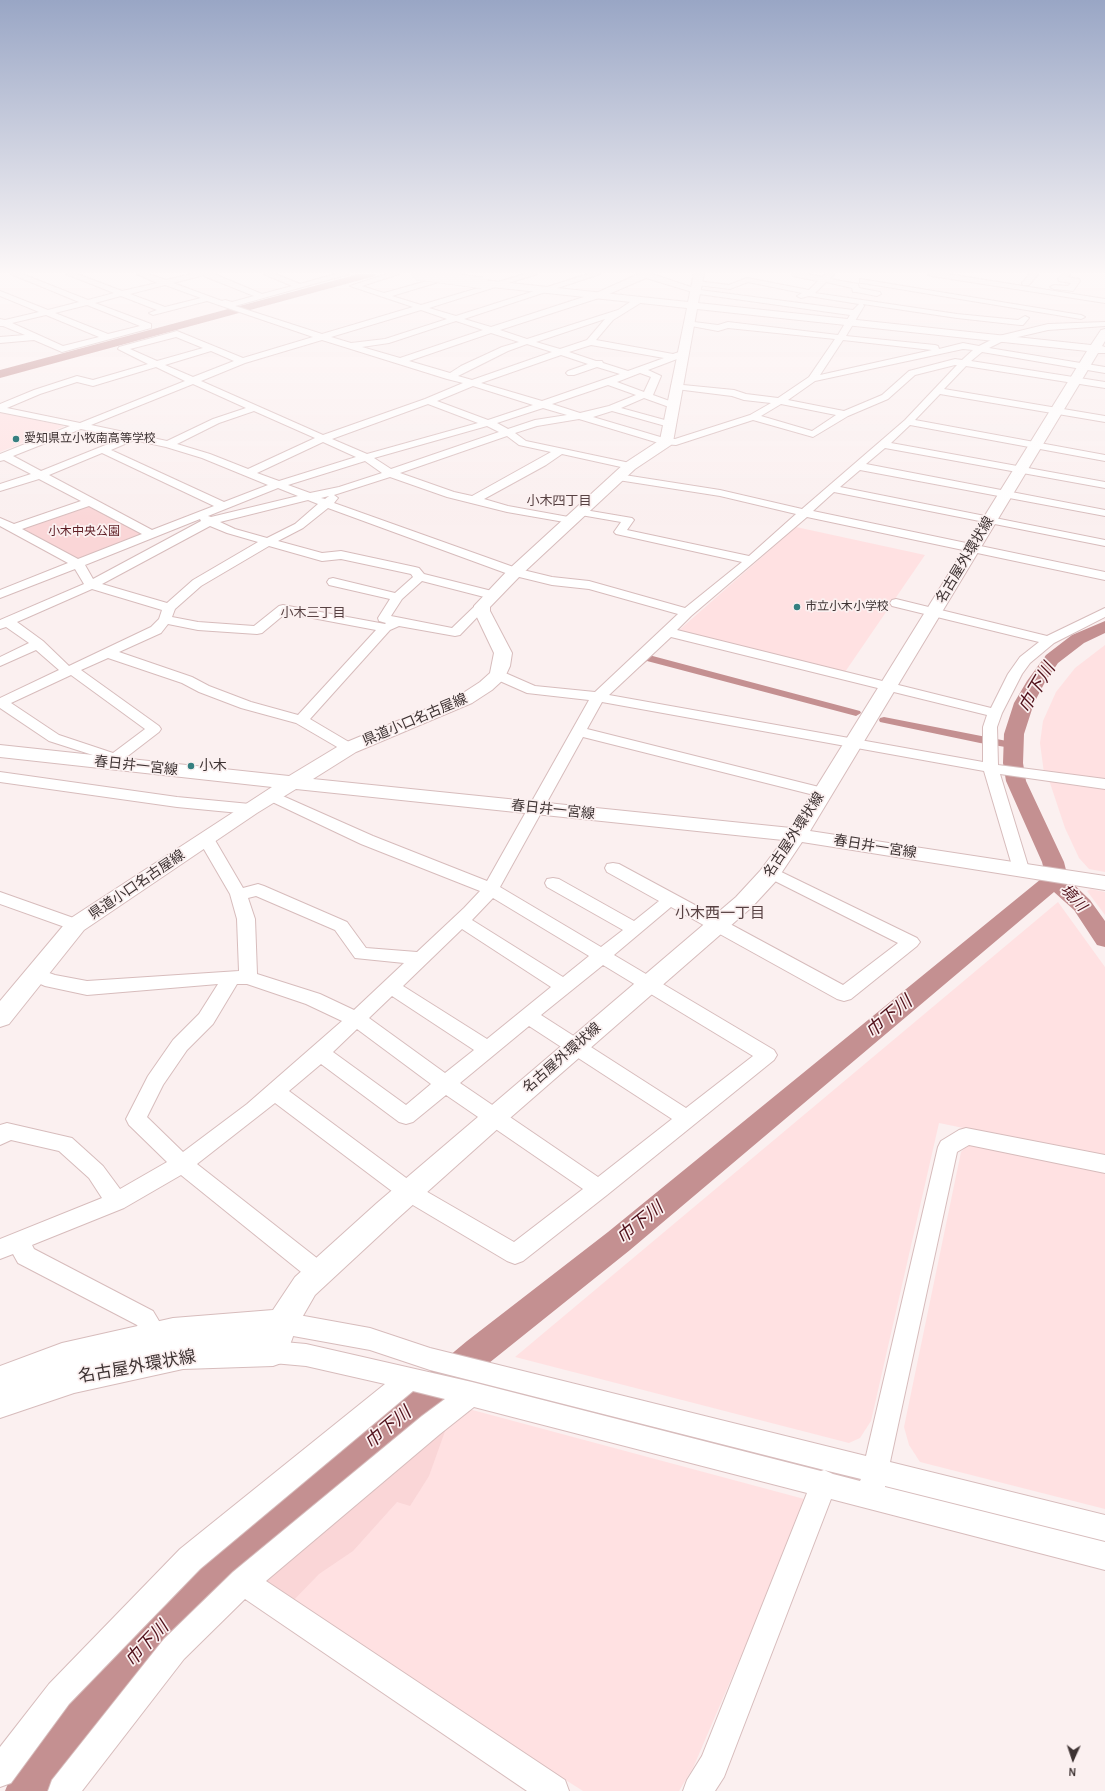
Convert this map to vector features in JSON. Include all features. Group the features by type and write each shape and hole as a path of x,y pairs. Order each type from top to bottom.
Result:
{"main road":[{"path":"498,675 503,653 482,611 487,601 514,572 624,471 666,442 676,386 678,358"},
{"name":"名古屋外環状線","path":"0,1403 74,1378 183,1356 272,1352 282,1323 305,1286 493,1118 744,902 772,872 797,835 1056,411 1091,358"},
{"name":"県道小口名古屋線","path":"1,1016 76,925 250,809 349,748 466,699 486,686 498,675"},
{"name":"春日井一宮線","path":"0,751 797,835 1095,881"},
{"name":"名古屋外環状線","path":"0,1381 62,1357 173,1332 282,1323"}],"street":[{"path":"141,358 367,458 391,474 451,495 507,509 628,520 620,532 751,560"},
{"path":"0,408 38,392 78,379 93,383 178,358"},
{"path":"234,358 242,361"},
{"path":"2,457 192,380 253,358"},
{"path":"389,358 666,442 676,442 753,417 779,402 812,379 827,358"},
{"path":"400,361 410,358"},
{"path":"450,376 486,358"},
{"path":"248,472 324,438 428,401 472,383 547,358"},
{"path":"576,358 628,374"},
{"path":"571,373 613,358"},
{"path":"4,623 91,585 223,506 277,484 488,423 674,358"},
{"path":"812,379 910,358"},
{"path":"9,1245 48,1228 116,1202 182,1164 201,1152 275,1092 320,1053 419,958 459,922 491,889 580,732 598,697 688,613 833,489 908,422 969,358"},
{"path":"1016,358 1080,373 1105,385"},
{"path":"753,417 813,434 845,414 885,397 912,373 955,362 1080,373 1105,370"},
{"path":"0,594 153,535 204,518 342,490 535,423 582,416 612,408 646,395 654,383 656,376 640,370"},
{"path":"608,382 672,405"},
{"path":"676,386 734,393 744,397 845,414"},
{"path":"937,391 1105,419"},
{"path":"428,401 488,423 507,432 523,443 560,450 624,471 804,513 1105,576"},
{"path":"0,408 168,444 248,472 327,504 514,572 552,581 601,588 688,613"},
{"path":"168,444 216,421 255,408"},
{"path":"612,408 669,424"},
{"path":"908,422 1105,458"},
{"path":"0,488 40,475 103,450 133,436"},
{"path":"882,444 1105,485"},
{"path":"103,450 223,506"},
{"path":"474,500 542,463 560,450"},
{"path":"2,457 40,475 153,535"},
{"path":"858,466 1105,514"},
{"path":"833,489 1105,543"},
{"path":"0,702 156,630 164,620 169,608 197,584 269,541 299,526 342,490"},
{"path":"13,528 89,502"},
{"path":"204,518 231,532 269,541 322,557 341,555 415,571 420,577 487,601 454,632 397,622 384,618 397,598 420,577"},
{"path":"0,521 78,564 91,585 169,608"},
{"path":"333,582 397,598"},
{"path":"896,603 1049,640"},
{"path":"164,620 198,626 257,630 283,609 384,628"},
{"path":"1025,870 994,768 990,727 995,713 1015,674 1025,660 1049,640 1105,612"},
{"path":"301,720 384,628 397,622"},
{"path":"0,702 54,738 104,754 113,762 154,728 70,671 38,644 4,623"},
{"path":"668,632 995,713"},
{"path":"0,662 38,644"},
{"path":"107,653 187,680 204,689 246,705 301,720 349,748"},
{"path":"498,675 532,690 598,697 994,768 1105,784"},
{"path":"580,732 822,792"},
{"path":"0,777 177,802 250,809"},
{"path":"271,796 367,840 491,889 767,1055 600,1189 515,1254 409,1192 275,1092"},
{"path":"206,839 238,894 246,919 248,944 240,977 206,1019 180,1045 154,1081 136,1120 182,1164 319,1274"},
{"path":"613,868 844,994 911,942 772,872"},
{"path":"553,883 635,929"},
{"path":"238,894 258,890 341,926 361,954 419,958"},
{"path":"0,898 76,925"},
{"path":"320,1053 406,1116 664,905"},
{"path":"459,922 468,925 565,987"},
{"path":"35,974 51,981 87,988 240,977 313,999 356,1019 493,1118 600,1189"},
{"path":"390,986 488,1049"},
{"path":"528,1016 687,1119"},
{"path":"0,1137 7,1131 65,1144 96,1172 116,1202"},
{"path":"870,1495 948,1147 966,1136 1105,1164"},
{"path":"9,1245 26,1256 145,1318 156,1336"},
{"path":"282,1323 370,1339 430,1359 486,1374 1105,1528"},
{"path":"272,1352 306,1355 410,1378 1105,1556"},
{"path":"0,1772 59,1694 190,1559 410,1378"},
{"path":"63,1791 174,1649 243,1582 431,1425 472,1394"},
{"path":"698,1791 712,1766 824,1484"},
{"path":"243,1582 554,1791"}],"shaded area":[{"name":"愛知県立小牧南高等学校","path":"0,412 65,426 0,452"},
{"name":"市立小木小学校","path":"796,527 925,555 845,672 678,631"},
{"path":"1105,645 1105,781 1044,773 1040,743 1043,721 1056,692 1075,668"},
{"path":"1049,780 1105,788 1105,872 1089,869 1079,858 1065,828"},
{"path":"1091,889 1105,892 1105,915 1087,891"},
{"path":"1058,902 1105,967 1105,1157 939,1123 871,1421 860,1438 849,1443 515,1357"},
{"path":"980,1144 1105,1170 1105,1509 920,1462 909,1445 904,1427 961,1152 967,1145"},
{"path":"465,1408 808,1500 693,1768 679,1791 583,1791 258,1585"}],"green space":[{"name":"小木中央公園","path":"87,505 145,535 79,560 22,528"},
{"path":"449,1420 429,1476 410,1506 397,1502 353,1551 319,1574 287,1607 258,1586"}],"waterway":[{"path":"0,374 61,358"},
{"name":"巾下川","path":"1053,878 1055,870 1053,862 1016,781 1013,763 1014,734 1024,703 1036,681 1052,659 1078,639 1105,626"},
{"path":"636,665 645,657 856,713"},
{"path":"884,720 980,740 1012,745"},
{"name":"巾下川","path":"26,1791 103,1693 152,1636 225,1567 478,1352 619,1241 1049,884 1053,878"},
{"name":"境川","path":"1053,878 1082,905 1105,939"}],"place":[{"name":"愛知県立小牧南高等学校","path":"16,439"},
{"name":"市立小木小学校","path":"797,607"},
{"name":"小木","path":"191,766"}],"district":[{"name":"小木四丁目","path":"559,501"},
{"name":"小木三丁目","path":"313,613"},
{"name":"小木西一丁目","path":"720,914"}]}
